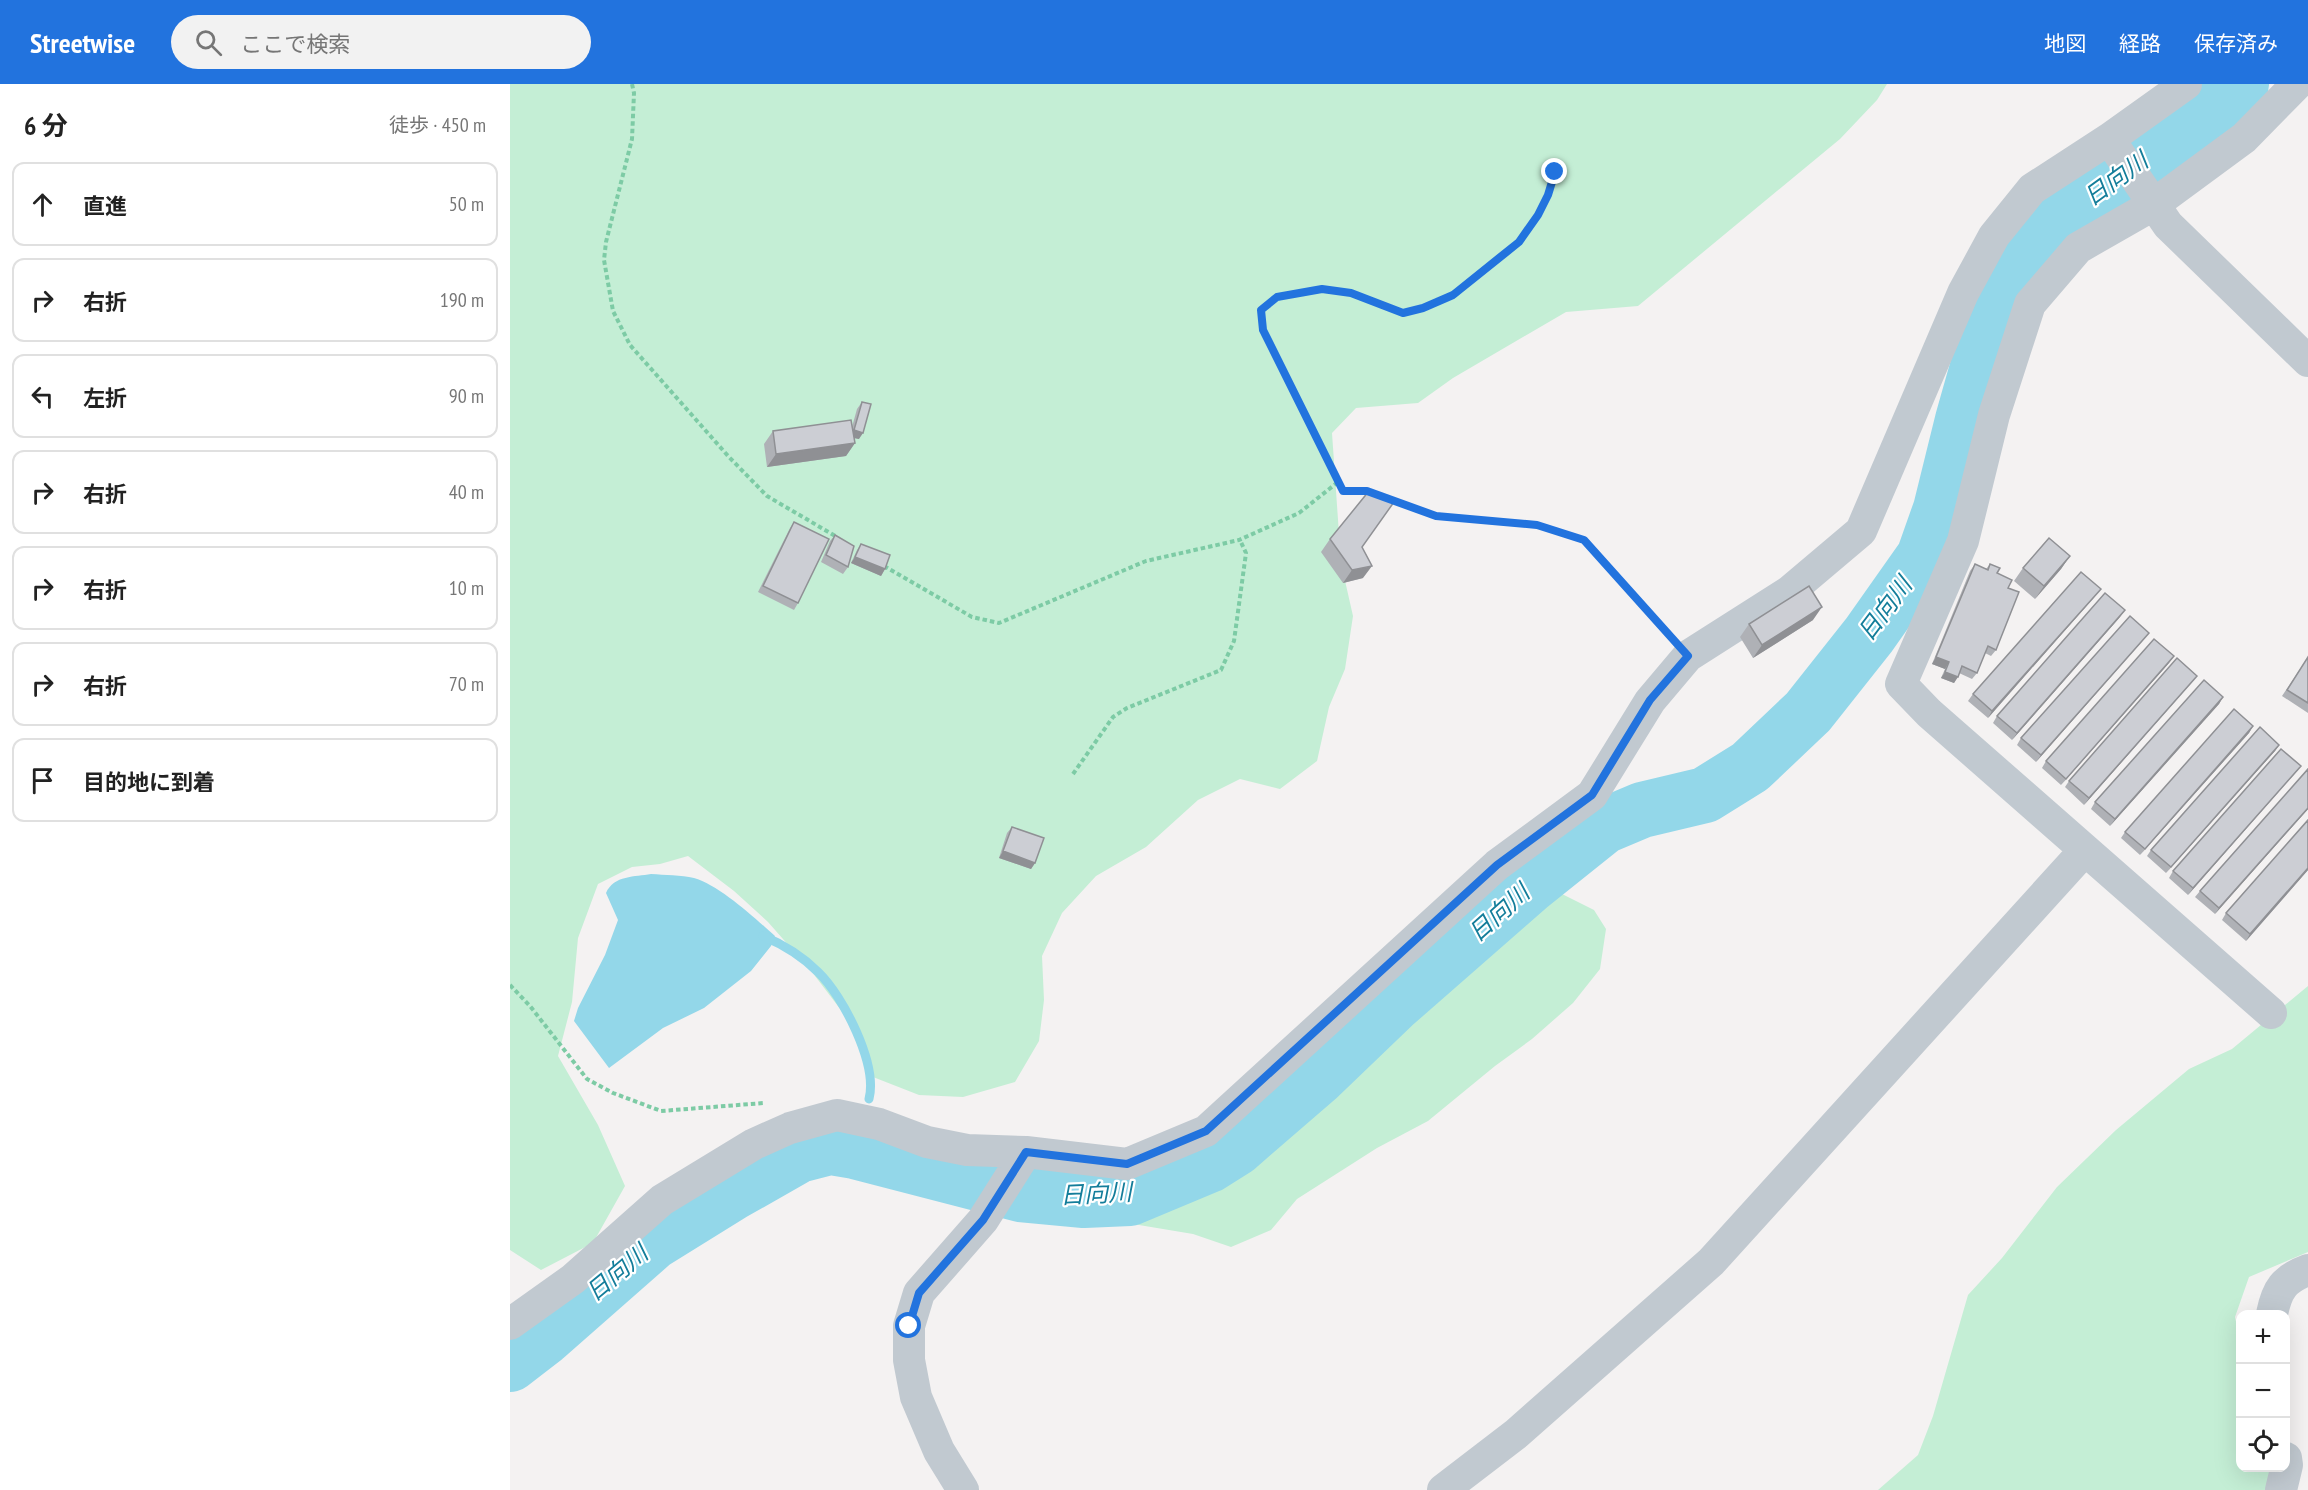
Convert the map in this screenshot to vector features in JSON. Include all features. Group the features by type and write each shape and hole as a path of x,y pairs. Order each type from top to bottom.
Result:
{"street":[{"path":"510,1324 573,1279 662,1200 754,1144 790,1128 837,1115 879,1124 927,1142 967,1150 1026,1152 1127,1164 1206,1131 1497,865 1592,795 1650,700 1688,656 1790,591 1861,531 1963,293 1994,236 2032,189 2109,139 2186,84"},
{"path":"2271,1013 1929,713 1901,684 1963,541 1994,415 2030,304 2078,248 2153,205 2244,138 2296,84"},
{"path":"2109,139 2168,225 2308,361"},
{"path":"1443,1490 1516,1434 1711,1262 2085,850"},
{"path":"963,1490 939,1451 916,1397 909,1360 909,1326 919,1293 983,1220 1026,1152"},
{"path":"2273,1310 2275,1299 2290,1277 2308,1270"},
{"path":"2281,1490 2285,1472"}],"path":[{"path":"632,84 634,93 632,139 606,242 604,260 613,311 630,345 729,457 767,496 847,543"},
{"path":"1555,172 1548,195 1538,215 1519,242 1453,295 1423,308 1403,313 1351,293 1322,289 1277,297 1261,310 1263,330 1343,491 1367,491 1436,516 1537,525 1584,540 1688,656"},
{"path":"877,561 972,617 999,623 1146,561 1239,540 1299,513 1338,482"},
{"path":"1073,774 1113,717 1127,708 1221,670 1234,641 1236,630 1246,554 1239,540"},
{"path":"510,985 530,1006 587,1079 613,1094 661,1111 776,1103"}],"green space":[{"path":"510,84 1887,84 1877,100 1840,139 1638,306 1566,312 1453,378 1418,403 1356,408 1332,433 1341,563 1353,616 1345,669 1329,707 1317,761 1280,789 1240,779 1198,800 1146,847 1096,876 1062,913 1042,956 1044,1000 1039,1041 1015,1082 963,1097 919,1095 873,1077 860,1035 812,972 768,922 734,891 688,856 660,864 632,867 598,884 578,938 572,1002 558,1056 598,1125 625,1186 593,1243 541,1270 510,1250"},
{"path":"1560,893 1594,910 1606,929 1600,969 1573,1003 1532,1039 1428,1121 1377,1148 1297,1199 1271,1230 1231,1247 1193,1234 1121,1222 1187,1191 1229,1162 1402,1006 1489,932 1529,905"},
{"path":"2308,986 2308,1252 2249,1277 2235,1317 2236,1472 2270,1472 2267,1490 1878,1490 1918,1455 1933,1416 1968,1295 2002,1258 2057,1187 2116,1130 2189,1069 2232,1049"}],"water":[{"path":"651,874 694,878 714,887 775,936 771,946 751,971 704,1008 663,1028 609,1068 574,1021 578,1008 605,955 618,920 606,893 614,883 620,880"}],"building":[{"path":"862,402 871,404 863,433 854,430"},
{"path":"851,420 855,443 776,454 773,431"},
{"path":"1369,491 1394,502 1362,547 1372,566 1352,570 1330,539"},
{"path":"794,522 829,539 798,603 763,586"},
{"path":"835,535 854,546 848,567 826,555"},
{"path":"2049,538 2070,556 2044,586 2023,568"},
{"path":"861,544 890,555 885,569 855,557"},
{"path":"1975,564 1988,570 1990,564 2000,568 1997,573 2012,580 2008,588 2019,592 1996,650 1988,646 1977,673 1962,666 1958,677 1945,672 1949,662 1936,657"},
{"path":"2081,572 2101,589 1992,711 1973,694"},
{"path":"1809,586 1822,607 1762,645 1749,624"},
{"path":"2105,593 2125,610 2017,733 1997,716"},
{"path":"2130,616 2149,633 2041,755 2021,738"},
{"path":"2154,639 2174,656 2066,779 2046,761"},
{"path":"2308,657 2308,703 2287,690"},
{"path":"2177,658 2197,676 2089,798 2069,781"},
{"path":"2204,680 2223,697 2115,819 2095,802"},
{"path":"2234,709 2253,726 2145,849 2125,832"},
{"path":"2260,727 2279,745 2171,867 2151,850"},
{"path":"2281,749 2301,766 2193,888 2173,871"},
{"path":"2308,769 2308,808 2219,908 2200,891"},
{"path":"2308,820 2308,868 2250,934 2226,913"},
{"path":"1012,827 1044,838 1035,863 1003,851"}],"waterway":[{"name":"日向川","path":"510,1364 545,1337 653,1242 799,1155 830,1147 854,1151 1020,1194 1084,1200 1130,1198 1209,1165 1236,1148 1318,1077 1393,1005 1529,886 1604,826 1642,810 1705,795 1750,767 1808,712 1869,635 1924,557 1941,509 1963,420 1999,293 2031,246 2110,181 2206,116 2241,84"},
{"path":"763,936 806,961 828,983 838,997 863,1050 870,1084 869,1099"}],"route":[{"path":"909,1326 919,1293 983,1220 1026,1152 1127,1164 1206,1131 1497,865 1592,795 1650,700 1688,656 1584,540 1537,525 1436,516 1367,491 1343,491 1263,330 1261,310 1277,297 1322,289 1351,293 1403,313 1423,308 1453,295 1519,242 1538,215 1548,195 1555,172"}]}
